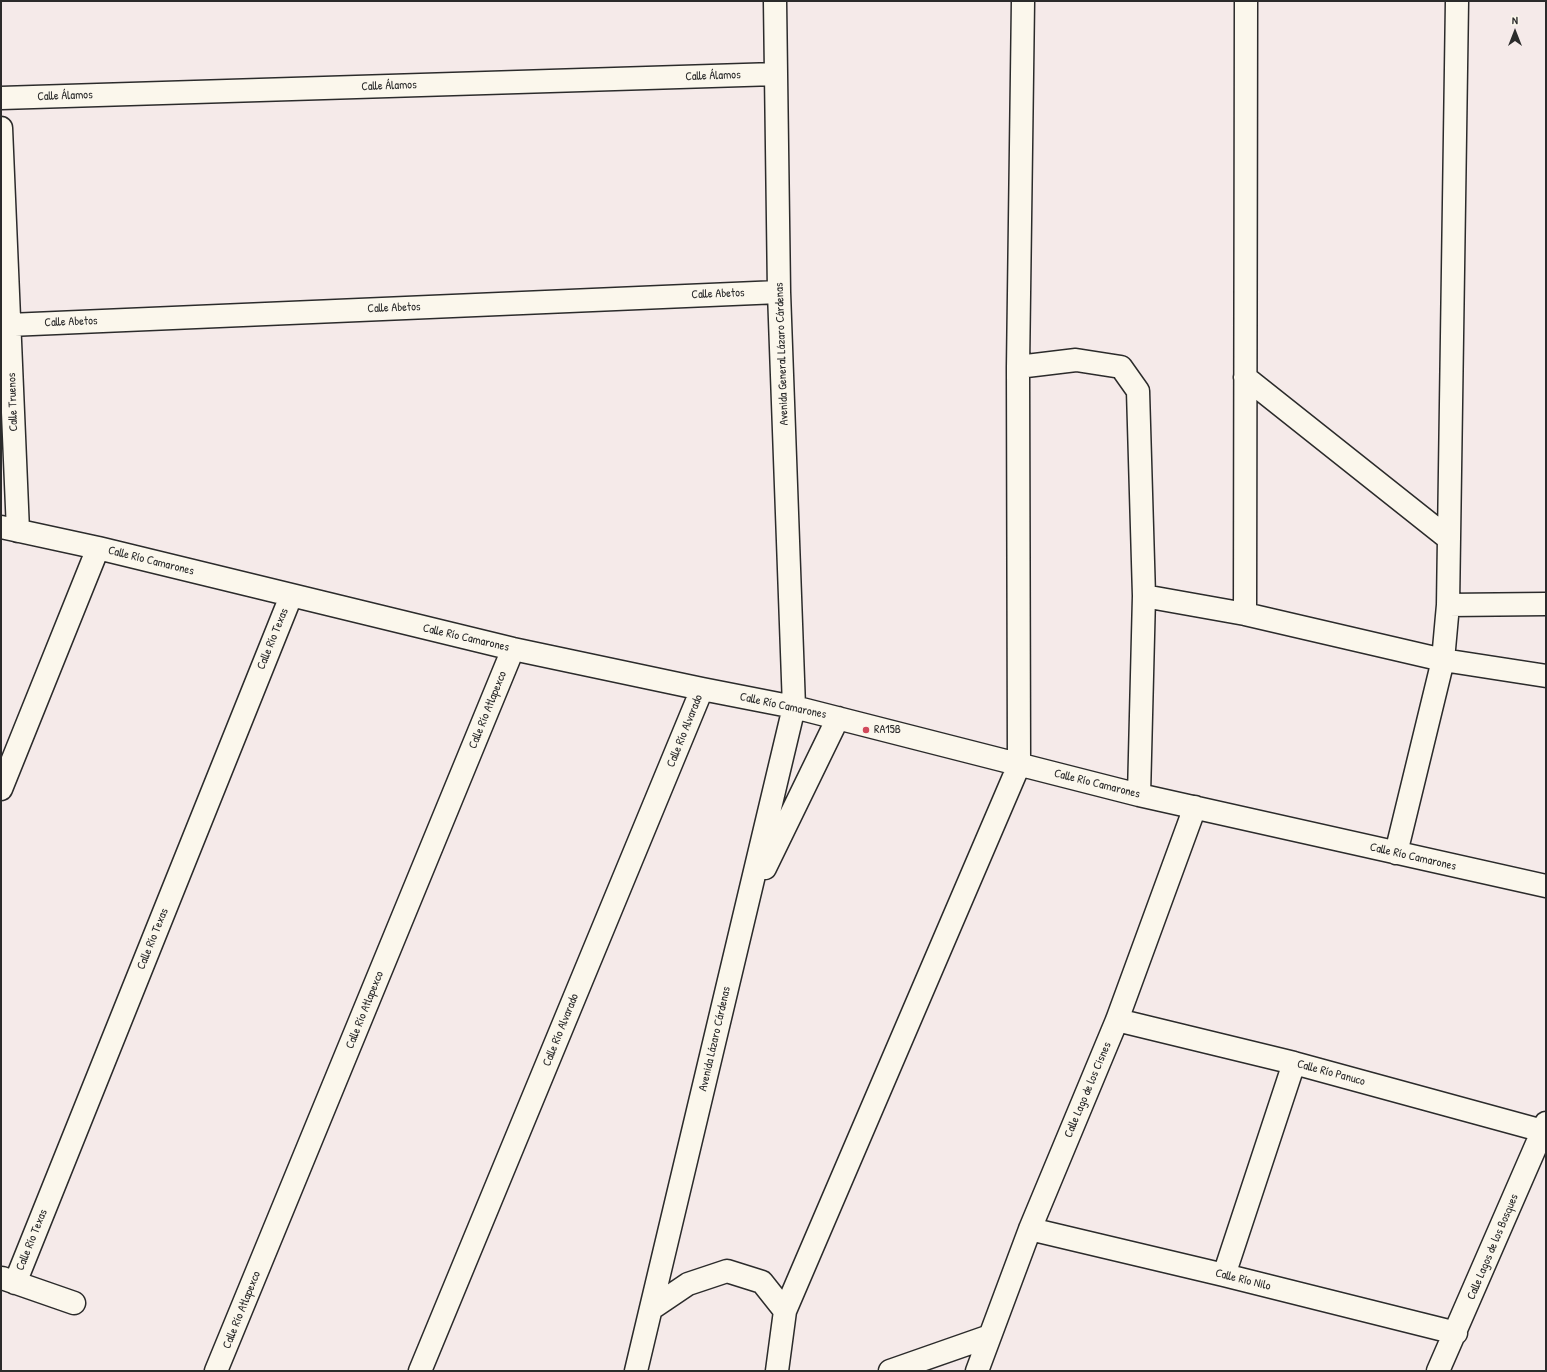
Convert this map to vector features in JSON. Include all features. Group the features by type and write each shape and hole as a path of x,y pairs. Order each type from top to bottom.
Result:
{"street":[{"name":"Avenida General Lázaro Cárdenas","path":"775,1 779,292 794,707"},
{"path":"777,1371 785,1311 1019,765 1018,367 1024,1"},
{"path":"1245,614 1246,1"},
{"path":"1396,853 1442,660 1448,605 1457,1"},
{"name":"Calle Álamos","path":"1,98 776,74"},
{"name":"Calle Truenos","path":"1,128 9,325 6,363 10,529"},
{"name":"Calle Abetos","path":"9,325 779,292"},
{"path":"1018,367 1076,360 1120,367 1138,391 1144,596 1139,795"},
{"path":"1245,377 1449,539"},
{"name":"Calle Río Camarones","path":"10,529 98,548 513,649 794,707 1139,795 1546,886"},
{"path":"1,788 98,548"},
{"name":"Calle Río Texas","path":"8,1280 291,596"},
{"path":"1144,596 1245,614 1442,660 1546,676"},
{"path":"1448,605 1546,604"},
{"name":"Calle Río Atlapexco","path":"216,1371 513,649"},
{"name":"Calle Río Alvarado","path":"420,1371 702,689"},
{"name":"Avenida Lázaro Cárdenas","path":"636,1371 794,707"},
{"path":"747,905 838,718"},
{"name":"Calle Lago de los Cisnes","path":"977,1371 1030,1229 1117,1020 1195,807"},
{"name":"Calle Río Panuco","path":"1117,1020 1294,1063 1544,1127"},
{"path":"1224,1275 1294,1063"},
{"name":"Calle Lagos de los Bosques","path":"1438,1371 1456,1333 1544,1127"},
{"name":"Calle Río Nilo","path":"1030,1229 1224,1275 1456,1333"},
{"path":"651,1310 688,1284 727,1271 762,1282 785,1311"},
{"path":"8,1280 74,1302"},
{"path":"890,1371 990,1336"}],"place":[{"name":"RA15B","path":"866,730"}]}
